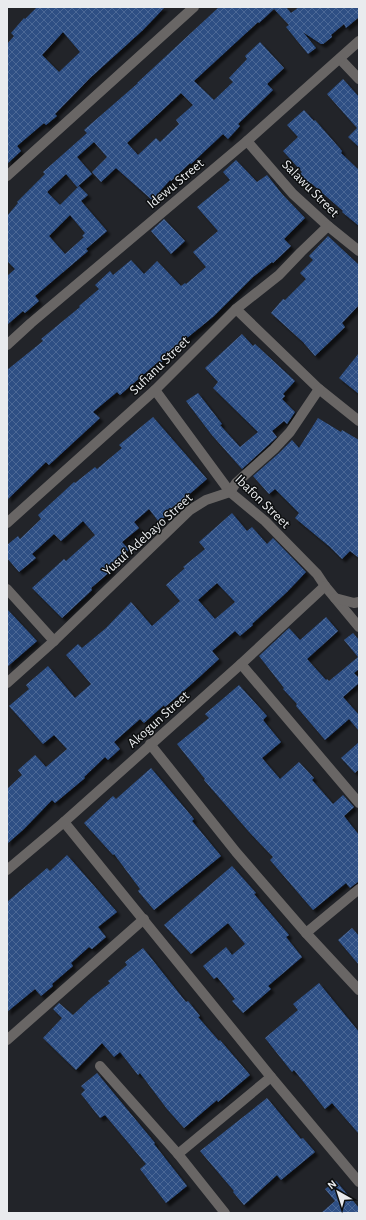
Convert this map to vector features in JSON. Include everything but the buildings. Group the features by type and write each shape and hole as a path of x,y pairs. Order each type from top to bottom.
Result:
{"street":[{"path":"7,176 194,7"},
{"name":"Idewu Street","path":"7,344 247,141 359,41"},
{"path":"340,58 359,79"},
{"name":"Salawu Street","path":"247,141 293,194 328,226 359,251"},
{"name":"Sufianu Street","path":"7,523 155,390 236,310 279,275 328,226"},
{"path":"236,310 319,389 359,421"},
{"path":"230,492 236,483 274,449 290,432 319,389"},
{"name":"Ibafon Street","path":"155,390 230,492 264,521 317,574 359,627"},
{"name":"Yusuf Adebayo Street","path":"7,683 54,641 190,510 206,500 230,492"},
{"name":"Akogun Street","path":"7,870 64,822 241,664 325,586"},
{"path":"7,589 54,641"},
{"path":"335,598 359,602"},
{"path":"241,664 359,803"},
{"path":"150,744 236,852 306,933 357,985"},
{"path":"64,822 271,1077 359,1182"},
{"path":"306,933 359,889"},
{"path":"7,1040 144,920"},
{"path":"100,1066 178,1154 225,1213"},
{"path":"178,1154 271,1077"}]}
